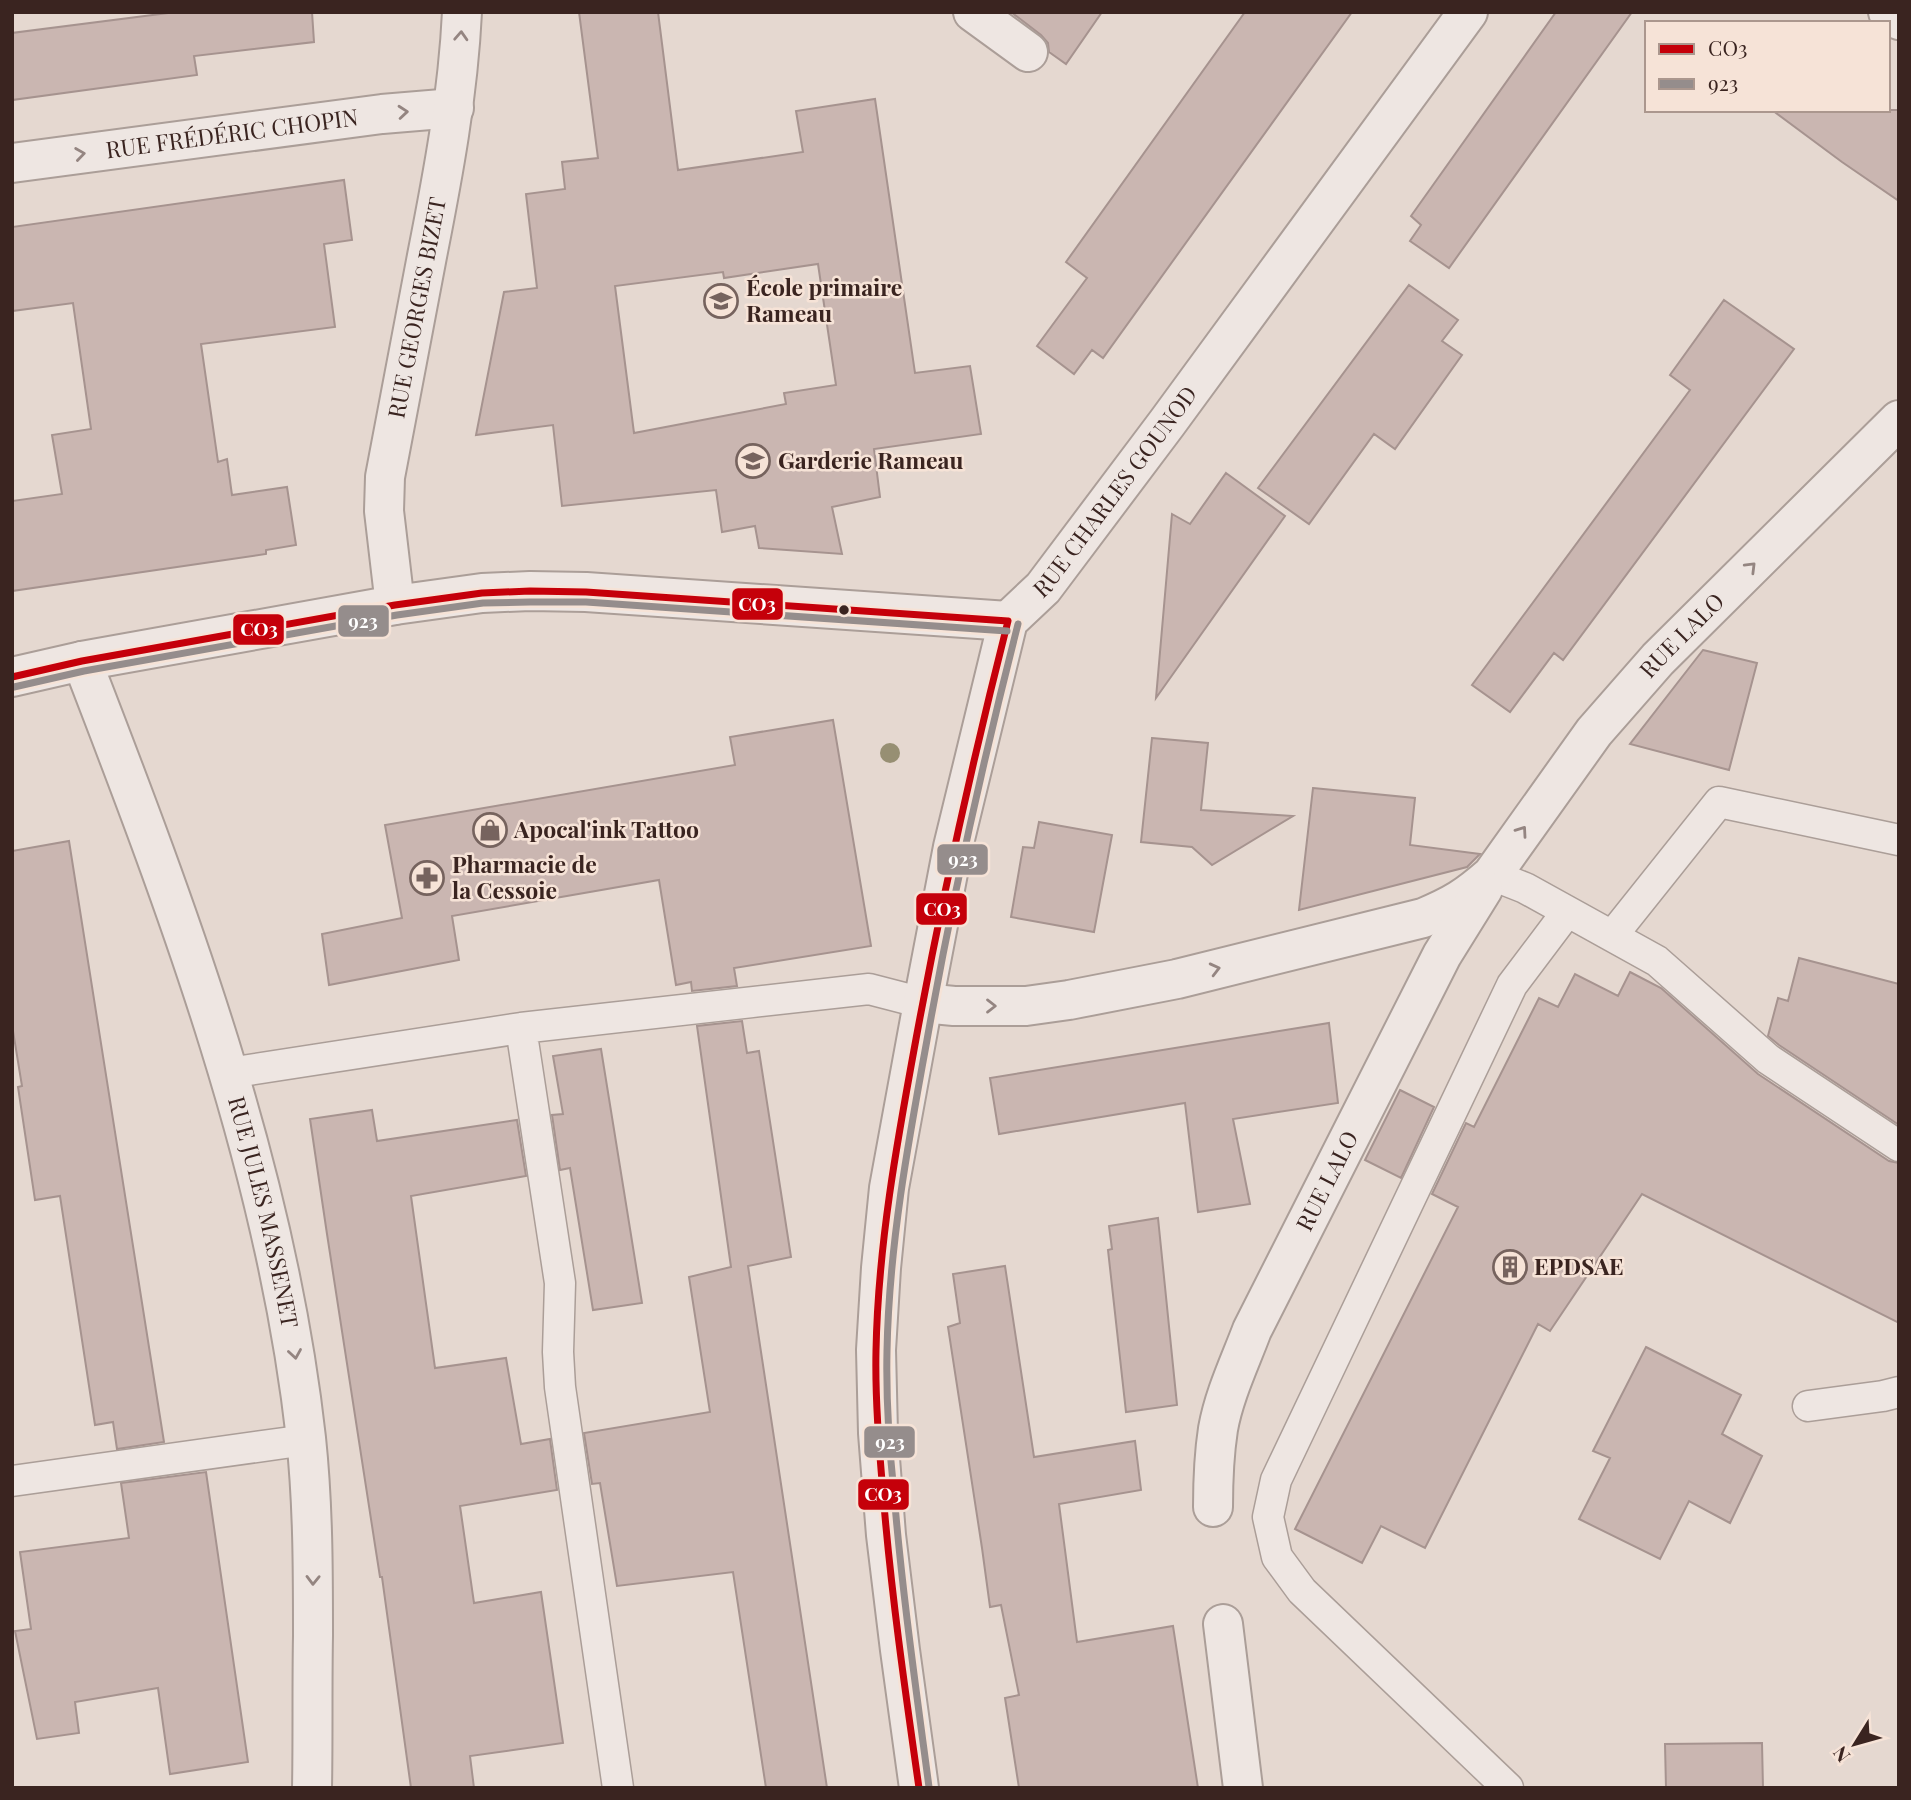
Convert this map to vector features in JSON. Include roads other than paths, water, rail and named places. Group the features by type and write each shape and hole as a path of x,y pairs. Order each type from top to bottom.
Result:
{"street":[{"name":"RUE GEORGES BIZET","path":"395,605 384,511 385,477 442,182 460,60 462,12"},
{"path":"973,12 1028,52"},
{"name":"RUE CHARLES GOUNOD","path":"1007,621 1043,588 1468,12"},
{"path":"1888,12 1899,20"},
{"name":"RUE FRÉDÉRIC CHOPIN","path":"12,163 382,114 454,108"},
{"name":"RUE LALO","path":"1213,1507 1213,1465 1219,1427 1232,1382 1252,1330 1442,955 1492,874 1594,732 1632,688 1899,420"},
{"path":"12,677 82,661 395,605 482,593 586,592 1007,621 953,847 889,1188 881,1268 876,1350 878,1433 886,1535 919,1788"},
{"name":"RUE JULES MASSENET","path":"82,661 176,913 229,1073 267,1216 295,1351 306,1440 313,1555 312,1788"},
{"name":"RUE LALO","path":"923,1003 1026,1006 1177,979 1423,918 1453,906 1492,874"},
{"path":"1223,1624 1242,1788"}],"lane":[{"path":"1612,936 1719,802 1899,841"},
{"path":"1492,874 1525,888 1657,961 1768,1059 1899,1146"},
{"path":"1508,1788 1301,1591 1277,1557 1268,1517 1276,1480 1512,985 1567,912"},
{"path":"229,1073 521,1028 869,989 923,1003"},
{"path":"521,1028 560,1283 560,1387 618,1788"},
{"path":"1808,1406 1899,1392"},
{"path":"12,1481 306,1440"}],"place":[{"name":"École primaire Rameau","path":"721,301"},
{"name":"Garderie Rameau","path":"753,461"},
{"name":"Apocal'ink Tattoo","path":"490,830"},
{"name":"Pharmacie de la Cessoie","path":"427,878"},
{"name":"EPDSAE","path":"1510,1267"}]}
